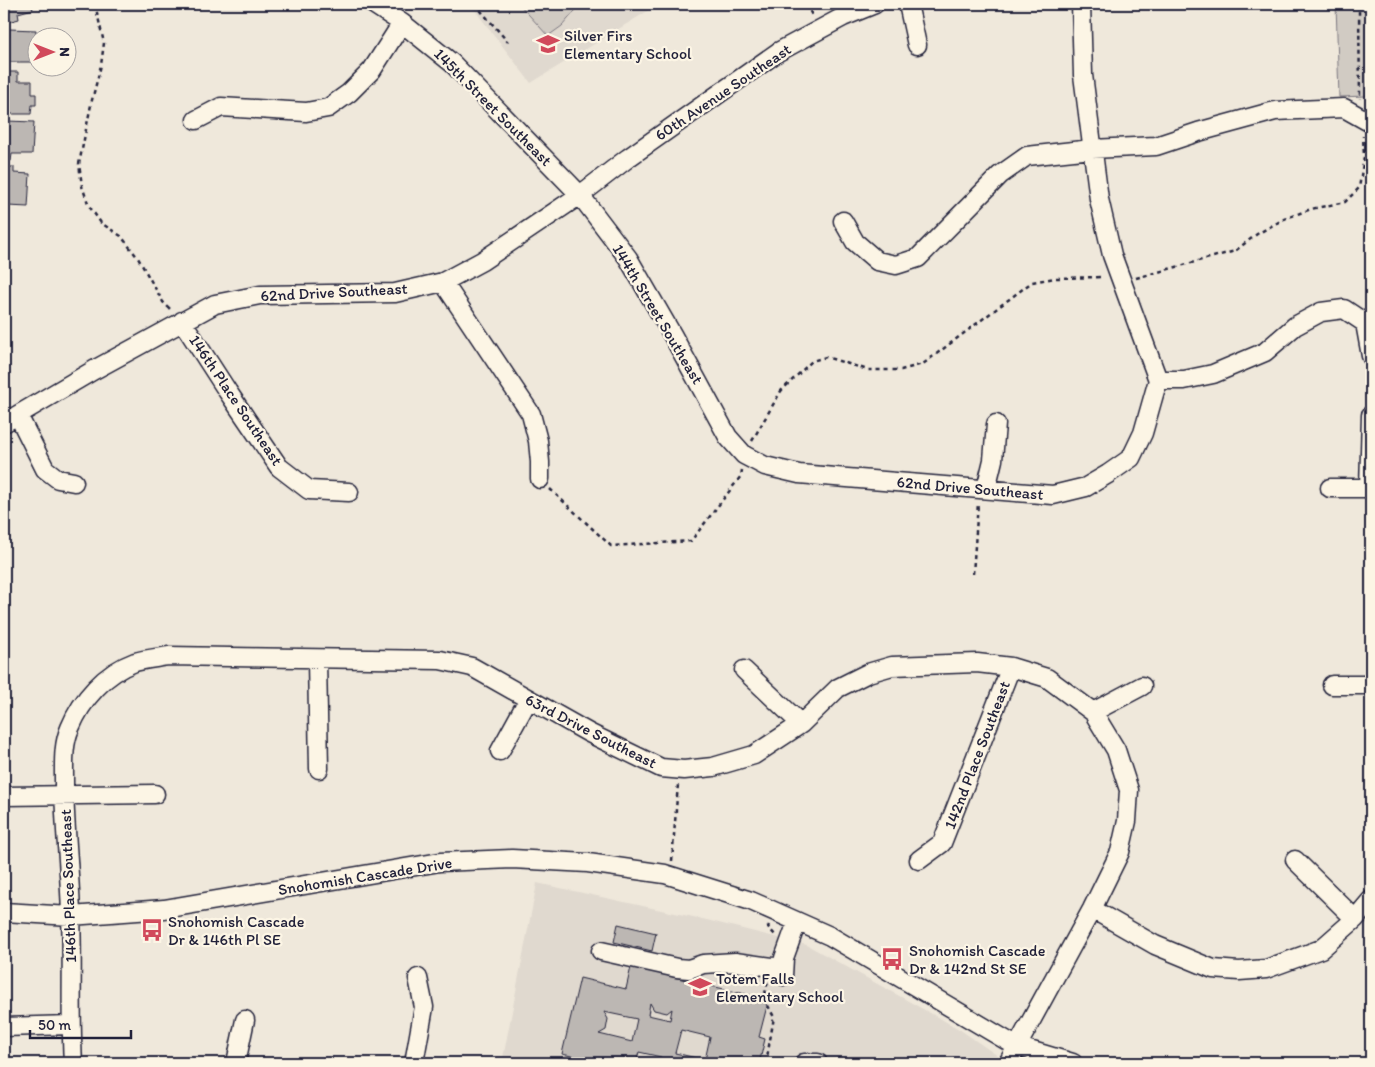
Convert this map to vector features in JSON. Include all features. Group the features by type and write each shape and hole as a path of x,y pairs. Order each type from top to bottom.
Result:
{"street":[{"path":"196,120 221,107 306,112 328,108 349,94 372,70 402,23 373,4"},
{"name":"60th Avenue Southeast","path":"580,195 628,158 778,52 843,17 876,4"},
{"path":"908,4 918,45"},
{"path":"1081,4 1083,75 1099,199 1112,255 1158,380 1184,380 1213,374 1265,352 1295,326 1321,312 1344,309 1365,323 1371,356"},
{"name":"145th Street Southeast","path":"402,23 452,63 580,195"},
{"path":"842,221 854,242 877,261 896,265 918,258 1000,175 1027,156 1092,149 1156,146 1198,132 1275,111 1344,108 1365,120"},
{"name":"62nd Drive Southeast","path":"11,419 182,320 215,304 260,295 395,293 444,282 482,261 580,195"},
{"name":"144th Street Southeast","path":"580,195 628,258 728,437"},
{"path":"444,282 530,414 538,441 540,479"},
{"name":"146th Place Southeast","path":"182,320 279,467 309,490 348,492"},
{"name":"62nd Drive Southeast","path":"728,437 744,455 765,466 799,474 1053,495 1086,487 1131,458 1144,433 1158,380"},
{"path":"1330,488 1369,488 1371,415"},
{"path":"11,419 45,469 58,479 74,482"},
{"path":"986,490 993,460 996,424"},
{"name":"63rd Drive Southeast","path":"78,712 91,692 112,674 135,662 168,656 440,660 472,667 589,733 661,768 679,770 713,767 754,755 801,724 838,688 868,673 892,666 978,664 1011,667 1047,678 1093,712 1116,750 1129,790 1128,821 1120,852 1092,909 1008,1063"},
{"path":"317,659 319,769"},
{"name":"142nd Place Southeast","path":"919,860 942,843 1011,667"},
{"path":"744,670 801,724"},
{"path":"1332,685 1371,685"},
{"path":"1093,712 1142,686"},
{"path":"500,751 528,700"},
{"name":"146th Place Southeast","path":"74,1063 71,1025 71,916 64,796 64,747 69,730 78,712"},
{"path":"4,796 155,794"},
{"name":"Snohomish Cascade Drive","path":"4,912 71,916 164,909 440,862 512,859 588,863 671,876 751,901 830,936 1016,1046 1073,1063"},
{"path":"1295,860 1355,919"},
{"path":"1092,909 1156,945 1213,968 1239,972 1266,970 1321,949 1355,919 1371,900"},
{"path":"601,951 689,970 703,964 735,962 772,967 783,971 784,958 797,922"},
{"path":"414,1063 424,1007 418,978"},
{"path":"236,1063 245,1020"},
{"path":"4,1027 71,1025"},
{"path":"804,1063 818,1063"}],"path":[{"path":"95,4 104,43 102,65 92,100 79,164 82,186 89,206 102,223 121,236 138,258 163,302 182,320"},
{"path":"475,4 508,42"},
{"path":"540,479 611,546 691,541 742,476 744,455 781,391 812,361 826,357 868,370 900,370 923,364 1032,282 1055,278 1111,277 1122,282 1235,252 1257,234 1284,219 1311,209 1345,202 1359,188 1364,157 1365,120 1358,74 1359,10 1355,4"},
{"path":"973,574 978,501 986,490"},
{"path":"671,876 679,770"}],"shaded area":[{"name":"Silver Firs Elementary School","path":"470,4 659,4 531,83"},
{"path":"519,4 581,4 562,26 548,36"},
{"path":"1336,4 1371,4 1371,62 1366,96 1339,97"},
{"name":"Totem Falls Elementary School","path":"537,883 707,920 807,945 959,1029 1008,1063 502,1063"}],"building":[{"path":"4,4 31,4 33,9 18,13 19,19 4,23"},
{"path":"9,29 28,30 28,62 4,62 5,37 9,37"},
{"path":"4,72 18,72 18,81 32,81 32,94 36,94 36,105 32,105 31,114 8,114 8,96 4,95"},
{"path":"7,121 34,122 32,154 12,154 11,161 4,161 4,128 6,128"},
{"path":"4,167 14,167 14,173 30,174 28,207 8,206 7,188 4,188"},
{"path":"618,924 656,933 652,951 614,942"},
{"path":"631,967 762,998 767,1006 759,1037 765,1039 760,1060 756,1063 660,1063 661,1057 639,1052 636,1063 604,1063 562,1054 580,978 626,989","holes":["650,1003 654,1010 667,1013 672,1009 670,1020 648,1015","604,1012 637,1019 632,1042 599,1034 606,1030 608,1019","681,1030 710,1037 705,1060 675,1053"]},
{"path":"642,1059 655,1063 636,1063"}],"place":[{"name":"Silver Firs Elementary School","path":"548,44"},
{"name":"Snohomish Cascade Dr & 146th Pl SE","path":"152,930"},
{"name":"Snohomish Cascade Dr & 142nd St SE","path":"892,959"},
{"name":"Totem Falls Elementary School","path":"700,987"}]}
